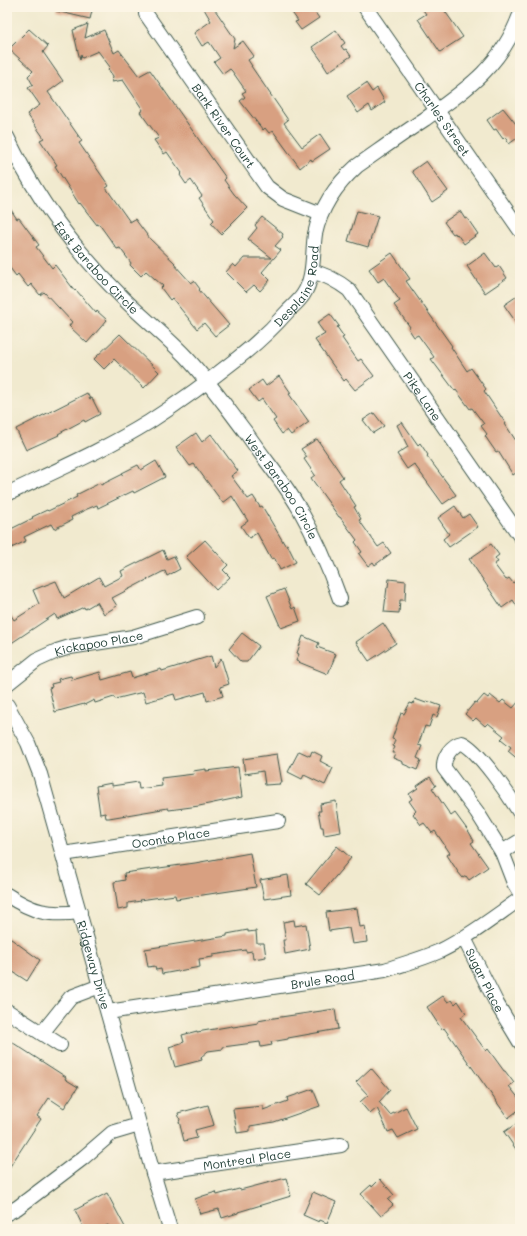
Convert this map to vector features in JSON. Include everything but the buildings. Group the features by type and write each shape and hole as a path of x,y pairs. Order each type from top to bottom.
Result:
{"street":[{"name":"Charles Street","path":"365,7 520,230"},
{"name":"Bark River Court","path":"146,14 267,187 283,199 321,214"},
{"name":"Desplaine Road","path":"7,494 100,449 148,422 207,383 271,330 303,295 312,271 315,234 321,214 331,195 343,179 357,166 469,87 487,70 510,38 520,15"},
{"name":"East Baraboo Circle","path":"7,137 30,180 52,214 76,246 95,269 123,298 186,356 207,383"},
{"name":"Pike Lane","path":"312,271 339,282 349,290 520,536"},
{"name":"West Baraboo Circle","path":"207,383 231,413 299,507 329,568 340,600"},
{"name":"Kickapoo Place","path":"7,684 37,660 57,651 70,647 133,637 197,617"},
{"name":"Ridgeway Drive","path":"7,705 28,743 40,774 170,1229"},
{"path":"520,813 509,795 474,750 462,743 455,746 448,754 444,768 477,812 502,852 520,894"},
{"name":"Oconto Place","path":"63,854 278,821"},
{"path":"502,852 520,841"},
{"path":"7,895 23,906 44,913 63,914 80,912"},
{"name":"Brule Road","path":"108,1012 385,970 432,954 464,938 520,899"},
{"name":"Sugar Place","path":"464,938 497,1004 520,1042"},
{"path":"42,1033 71,997 100,986"},
{"path":"7,1012 60,1045"},
{"path":"7,1214 83,1158 112,1133 140,1125"},
{"name":"Montreal Place","path":"153,1173 341,1145"}]}
